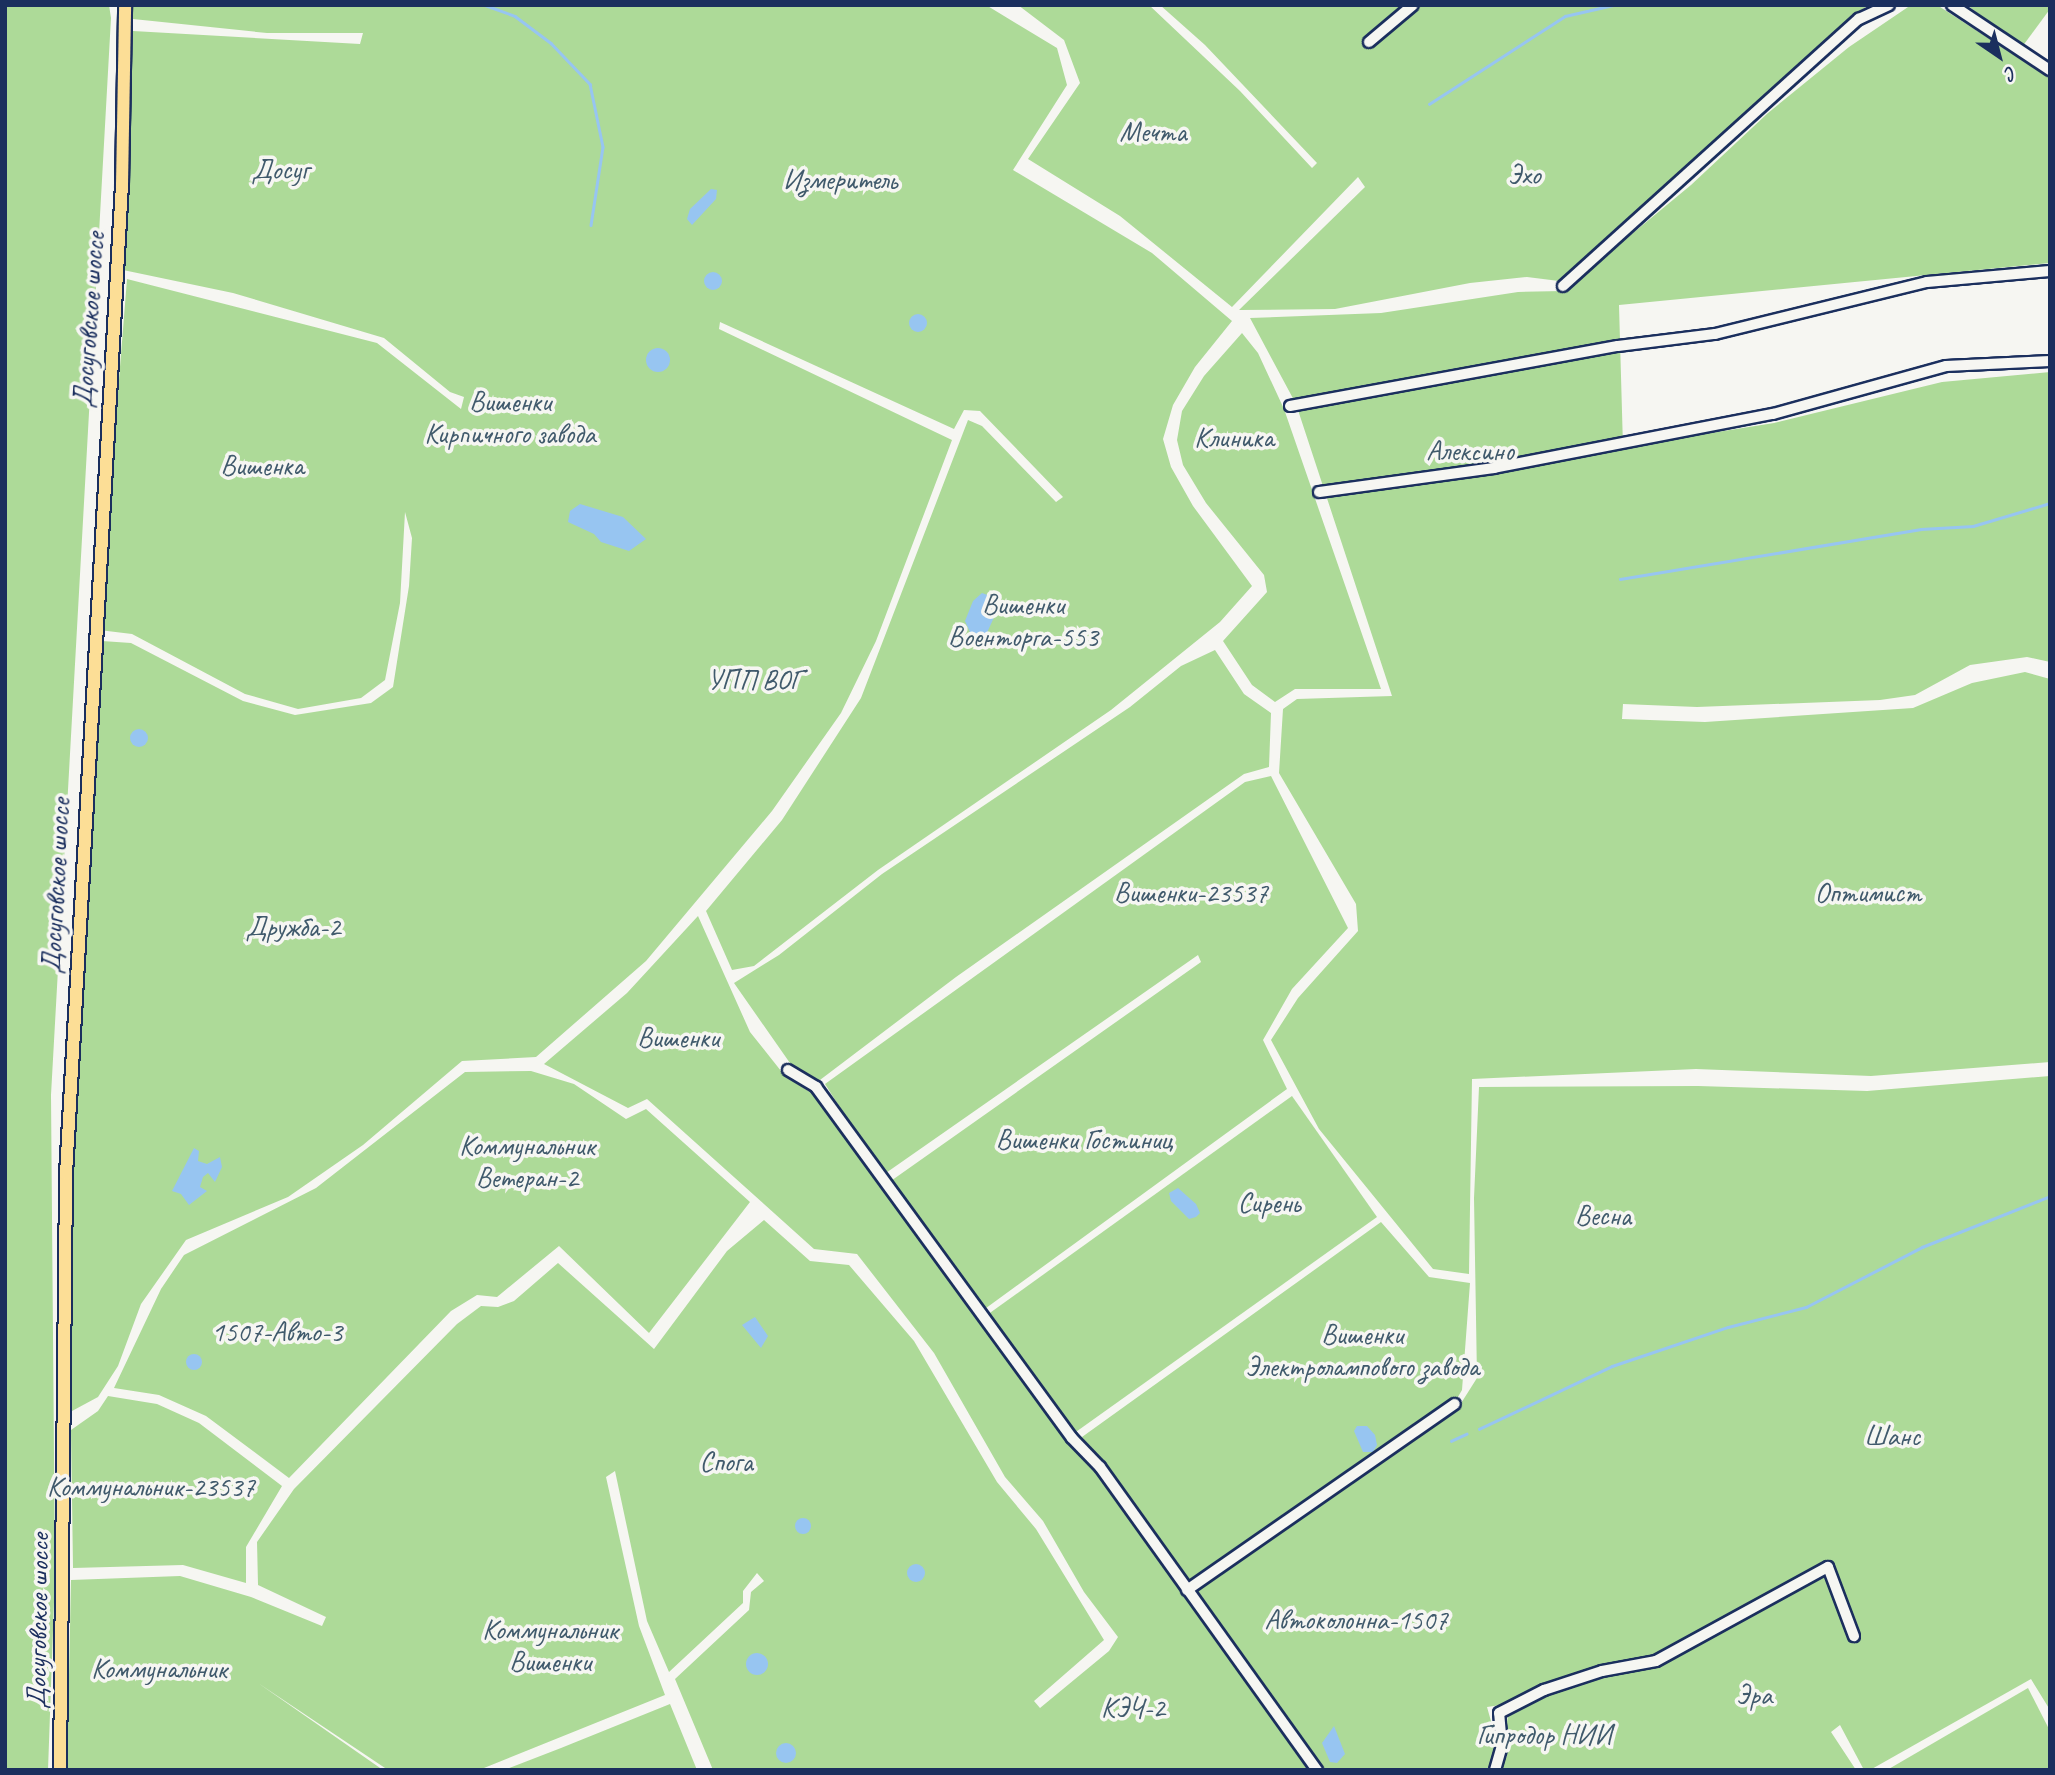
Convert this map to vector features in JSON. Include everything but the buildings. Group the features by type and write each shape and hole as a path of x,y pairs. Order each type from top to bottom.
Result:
{"main road":[{"name":"Досуговское шоссе","path":"60,1770 66,1174 122,185 125,5"}],"street":[{"path":"1369,42 1413,5"},
{"path":"1563,286 1859,19 1889,5"},
{"path":"1952,5 2050,70"},
{"path":"1290,407 1618,346 1715,334 1927,282 2050,271"},
{"path":"1319,492 1494,468 1773,414 1946,366 2050,361"},
{"path":"788,1070 816,1087 1317,1770"},
{"path":"1187,1590 1455,1404"},
{"path":"1495,1770 1502,1746 1499,1713 1544,1690 1602,1671 1656,1661 1828,1567 1854,1636"}],"green space":[{"path":"5,5 109,5 111,18 51,1095 55,1574 48,1770 5,1770"},
{"path":"132,5 986,5 1057,48 1067,85 1013,170 1152,253 1232,321 1195,367 1173,405 1163,439 1171,467 1193,506 1252,586 1220,622 1111,710 878,870 754,966 732,970 706,911 782,820 861,698 968,420 982,426 1056,502 1063,497 980,411 964,410 954,429 720,322 719,329 952,440 876,641 841,713 772,811 646,961 536,1057 462,1061 363,1145 288,1197 186,1240 141,1304 118,1366 98,1397 72,1411 69,1120 102,641 131,643 243,701 295,715 371,703 393,687 409,586 412,538 405,512 400,603 385,680 361,698 298,709 245,694 132,634 99,630 127,279 377,343 461,409 464,397 450,392 384,338 233,293 123,270 133,31 360,44 363,33 267,33 133,19"},
{"path":"1018,5 1149,5 1240,91 1312,168 1317,163 1205,45 1160,5 1868,5 1559,281 1527,277 1470,283 1335,309 1239,310 1365,187 1358,177 1232,307 1120,216 1028,159 1080,83 1064,40"},
{"path":"1911,5 1937,5 2050,78 2050,263 1619,305 1623,447 1774,423 1942,382 2050,372 2050,662 2027,657 1970,665 1915,695 1880,700 1697,707 1623,704 1622,719 1705,722 1913,708 1972,683 2025,672 2050,679 2050,1062 1871,1076 1696,1069 1472,1079 1469,1274 1433,1269 1319,1129 1271,1040 1298,998 1358,931 1356,904 1279,773 1283,709 1297,699 1392,696 1296,404 1250,318 1381,313 1518,292 1563,291 1691,185 1768,113 1849,47"},
{"path":"1967,5 2050,5 2050,9 2022,47"},
{"name":"Клиника","path":"1242,333 1258,353 1284,409 1381,689 1295,689 1275,702 1252,685 1223,641 1267,592 1264,575 1206,503 1183,465 1177,440 1182,411 1204,376"},
{"name":"Вишенки","path":"1215,650 1244,694 1271,713 1269,767 1244,774 956,977 816,1083 792,1066 734,983 779,955 882,874 1130,707 1181,666"},
{"path":"1271,776 1348,928 1292,989 1263,1040 1287,1089 982,1311 888,1183 1201,962 1198,955 883,1175 825,1084 1245,782"},
{"path":"698,916 750,1032 785,1076 813,1094 1064,1438 1086,1457 1310,1770 713,1770 675,1679 749,1610 751,1592 764,1581 757,1573 743,1591 743,1603 669,1672 647,1621 615,1471 606,1477 639,1626 665,1695 479,1770 388,1770 258,1683 383,1770 67,1770 71,1580 180,1576 251,1597 322,1626 326,1617 258,1585 257,1542 294,1489 457,1324 481,1306 498,1307 514,1301 558,1263 654,1349 727,1251 764,1220 810,1261 849,1265 914,1341 997,1482 1036,1529 1104,1640 1034,1701 1040,1708 1109,1651 1118,1637 1084,1592 1043,1521 1005,1477 934,1353 857,1254 814,1249 647,1099 628,1108 544,1064 627,993"},
{"path":"531,1071 574,1084 626,1119 646,1109 750,1202 649,1333 559,1246 497,1297 477,1295 451,1311 289,1478 206,1416 159,1395 114,1388 161,1289 184,1255 316,1188 465,1072"},
{"path":"2050,1076 2050,1710 2031,1679 1870,1770 1864,1770 1840,1725 1831,1732 1856,1770 1499,1770 1507,1756 1504,1738 1508,1716 1554,1689 1648,1668 1824,1573 1851,1640 1856,1638 1829,1562 1648,1659 1549,1681 1501,1705 1487,1707 1498,1746 1487,1770 1322,1770 1197,1590 1458,1408 1477,1378 1474,1198 1479,1087 1698,1086 1867,1091"},
{"name":"Сирень","path":"1292,1096 1377,1217 1073,1434 987,1315"},
{"name":"Вишенки Электролампового завода","path":"1381,1222 1429,1277 1470,1283 1462,1390 1455,1402 1190,1585 1082,1437"},
{"name":"Коммунальник-23537","path":"108,1396 157,1404 199,1423 282,1486 246,1547 246,1583 183,1565 73,1568 71,1430 98,1411"},
{"path":"2028,1688 2050,1731 2050,1770 1887,1770"},
{"path":"670,1704 697,1770 504,1770 561,1748"}],"water":[{"path":"711,189 717,190 716,199 692,225 687,219 690,209"},
{"path":"713,272 719,275 722,281 719,287 713,290 707,287 704,281 707,275"},
{"path":"918,314 924,317 927,323 924,329 918,332 912,329 909,323 912,317"},
{"path":"658,348 666,352 670,360 666,368 658,372 650,368 646,360 650,352"},
{"path":"580,504 623,517 646,539 629,551 601,542 594,534 568,522 570,511"},
{"path":"982,593 993,597 996,613 985,637 973,639 965,621 973,601"},
{"path":"139,729 145,732 148,738 145,744 139,747 133,744 130,738 133,732"},
{"path":"194,1148 199,1151 198,1161 207,1164 220,1157 222,1167 215,1182 208,1173 203,1177 200,1187 207,1191 189,1205 181,1194 172,1191"},
{"path":"1178,1188 1196,1204 1200,1213 1196,1217 1189,1219 1171,1201 1169,1193"},
{"path":"755,1317 768,1336 761,1348 742,1325"},
{"path":"194,1354 202,1362 194,1370 186,1362"},
{"path":"1357,1426 1367,1426 1375,1435 1377,1445 1373,1452 1363,1452 1354,1431"},
{"path":"800,1518 806,1518 811,1526 809,1532 800,1534 795,1529 795,1523"},
{"path":"916,1564 922,1567 925,1573 922,1579 916,1582 910,1579 907,1573 910,1567"},
{"path":"757,1653 765,1656 768,1664 765,1672 757,1675 749,1672 746,1664 749,1656"},
{"path":"1334,1726 1345,1754 1337,1763 1330,1762 1322,1743"},
{"path":"786,1743 793,1746 796,1753 793,1760 786,1763 779,1760 776,1753 779,1746"}],"waterway":[{"path":"485,5 515,16 551,43 590,84 603,147 591,225"},
{"path":"1429,104 1565,16 1613,5"},
{"path":"1620,579 1921,529 1973,526 2050,503"},
{"path":"1479,1429 1612,1366 1728,1327 1806,1307 1922,1247 2050,1196"},
{"path":"1451,1441 1466,1434"}],"park label":[{"name":"Мечта","path":"1153,132"},
{"name":"Досуг","path":"280,170"},
{"name":"Эхо","path":"1524,175"},
{"name":"Измеритель","path":"840,180"},
{"name":"Вишенки Кирпичного завода","path":"510,418"},
{"name":"Алексино","path":"1470,451"},
{"name":"Вишенка","path":"262,466"},
{"name":"Вишенки Военторга-553","path":"1023,621"},
{"name":"УПП ВОГ","path":"755,680"},
{"name":"Вишенки-23537","path":"1191,893"},
{"name":"Оптимист","path":"1868,893"},
{"name":"Дружба-2","path":"293,927"},
{"name":"Вишенки Гостиниц","path":"1084,1140"},
{"name":"Коммунальник Ветеран-2","path":"527,1162"},
{"name":"Весна","path":"1603,1216"},
{"name":"1507-Авто-3","path":"277,1332"},
{"name":"Шанс","path":"1892,1436"},
{"name":"Спога","path":"726,1462"},
{"name":"Автоколонна-1507","path":"1356,1620"},
{"name":"Коммунальник Вишенки","path":"550,1646"},
{"name":"Коммунальник","path":"159,1669"},
{"name":"Эра","path":"1754,1695"},
{"name":"КЭЧ-2","path":"1133,1708"},
{"name":"Гипродор НИИ","path":"1544,1735"}]}
